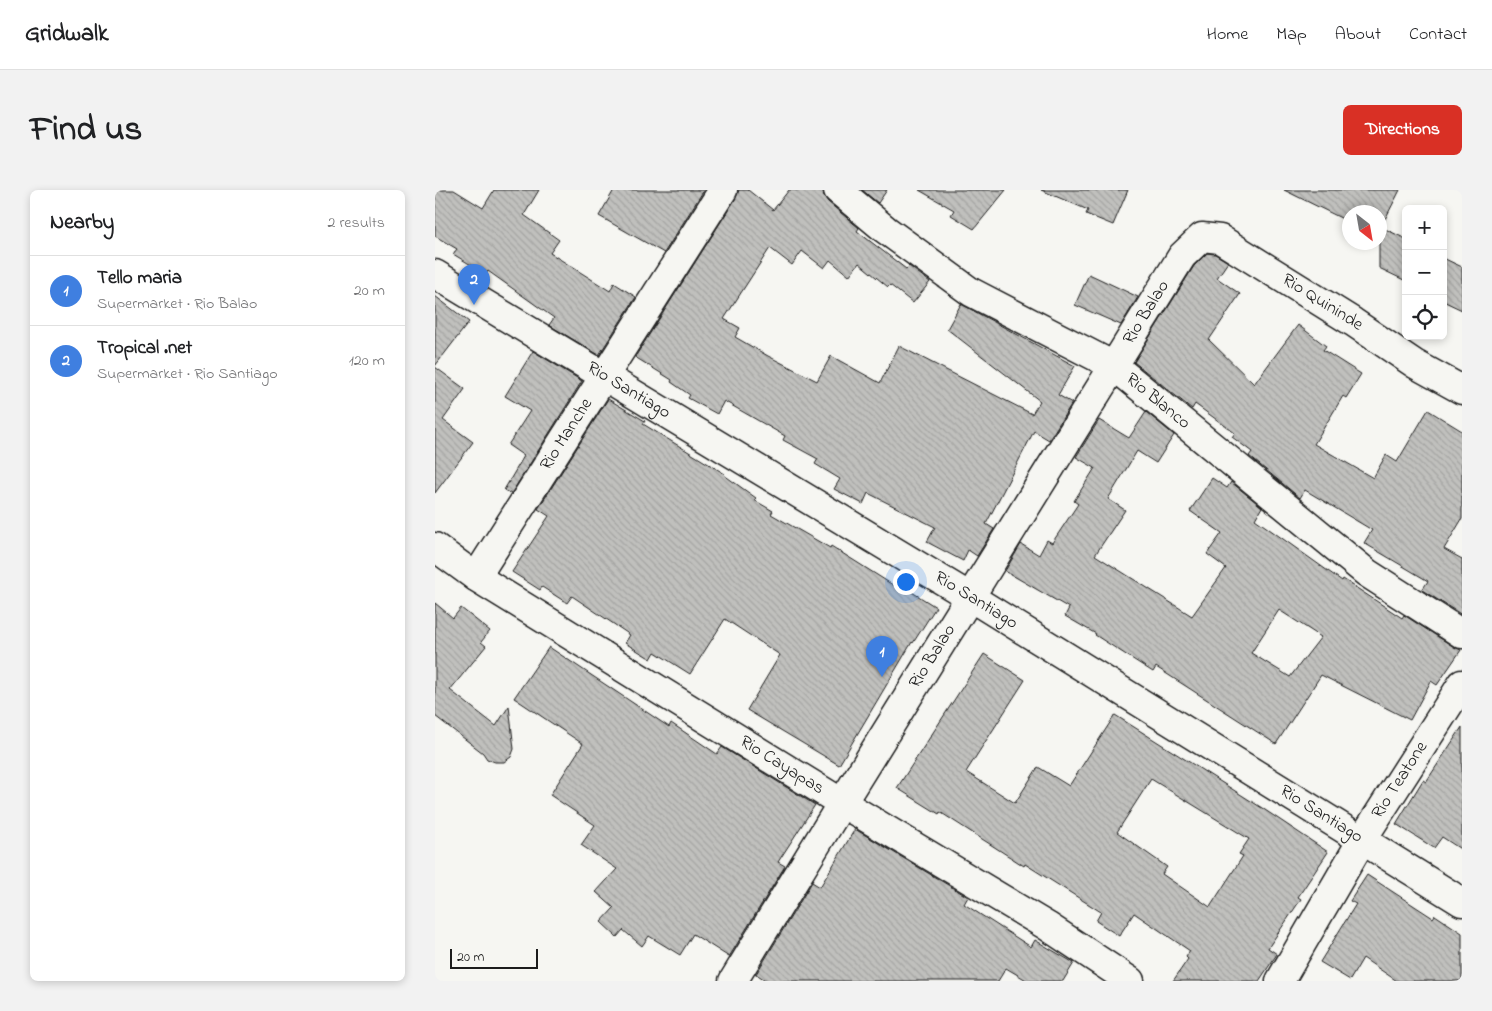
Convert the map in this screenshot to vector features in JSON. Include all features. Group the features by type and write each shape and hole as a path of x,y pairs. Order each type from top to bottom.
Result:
{"street":[{"name":"Rio Manche","path":"476,578 723,190"},
{"name":"Rio Blanco","path":"838,190 886,230 971,292 1114,366 1367,574 1462,634"},
{"name":"Rio Quininde","path":"1182,256 1202,237 1220,239 1353,322 1415,364 1462,390"},
{"name":"Rio Balao","path":"733,981 841,803 1182,256"},
{"name":"Rio Santiago","path":"435,274 970,597 1462,902"},
{"name":"Rio Cayapas","path":"435,547 476,578 841,803 1047,926 1130,981"},
{"name":"Rio Teatone","path":"1280,981 1362,840 1462,684"}],"building":[{"path":"435,190 454,190 483,208 494,190 539,190 524,215 559,240 550,253 610,291 614,283 636,297 599,355 549,325 554,318 488,271 486,274 453,254 457,249 435,236"},
{"path":"614,190 704,190 664,253 599,216"},
{"path":"739,190 748,190 773,210 789,190 823,190 828,202 859,228 857,231 906,269 909,266 930,282 913,303 890,285 888,287 859,263 849,276 830,260 824,268 802,251 792,265 770,248 724,319 740,328 735,337 768,356 817,381 831,356 880,383 899,346 1032,414 1040,401 947,329 961,304 1075,366 1058,395 1072,403 1049,440 1034,431 986,524 994,529 977,556 968,550 963,561 927,542 935,527 868,493 863,504 834,489 840,479 815,464 818,459 783,440 785,436 724,401 717,414 688,398 690,395 671,382 672,380 635,357 736,198"},
{"path":"862,190 887,190 878,203"},
{"path":"919,190 1006,190 974,229 951,215 954,210"},
{"path":"1041,190 1128,190 1113,225 1086,214 1088,210"},
{"path":"1284,190 1400,190 1387,215 1387,205 1342,205 1342,219"},
{"path":"1387,230 1402,237 1402,279 1379,268 1379,250 1387,250"},
{"path":"1207,253 1215,254 1228,262 1217,278 1240,294 1209,340 1254,384 1298,325 1326,346 1323,350 1361,374 1346,398 1343,396 1314,444 1373,478 1386,455 1397,462 1428,410 1462,431 1462,519 1444,549 1462,559 1462,615 1422,590 1428,581 1364,543 1372,530 1305,490 1300,498 1249,456 1252,452 1232,437 1235,433 1195,404 1192,409 1134,362 1194,266"},
{"path":"1447,260 1462,267 1462,310 1447,303"},
{"path":"1089,274 1138,297 1121,325 1075,305"},
{"path":"435,296 469,322 435,366"},
{"path":"533,351 582,381 511,494 504,490 524,456 508,445 530,411 505,396"},
{"path":"435,367 465,389 443,420 473,442 435,493"},
{"path":"608,399 645,421 643,424 725,474 756,498 754,500 773,511 771,514 830,548 831,546 896,587 899,584 936,607 912,642 839,765 747,710 780,655 725,619 690,674 655,652 651,659 625,643 630,635 572,596 567,603 542,587 540,590 512,572 549,516 538,509"},
{"path":"1146,412 1174,435 1156,463 1137,451 1108,499 1125,510 1095,555 1192,616 1226,568 1207,554 1222,533 1190,511 1212,478 1227,488 1231,482 1262,507 1255,519 1342,581 1343,579 1402,618 1404,615 1461,650 1437,685 1431,681 1410,720 1321,675 1276,744 1156,667 1153,672 1065,616 1069,608 1005,571 1021,544 1039,555 1047,540 1052,543 1078,504 1074,501 1095,468 1076,457 1099,420 1129,438","holes":["1279,610 1321,637 1290,677 1251,653"]},
{"path":"435,603 453,618 461,608 490,631 481,642 486,646 450,690 496,726 509,706 514,749 511,757 504,762 495,762 487,759 483,753 435,716"},
{"path":"549,647 669,727 671,723 717,754 722,747 815,805 778,862 785,866 729,957 693,934 680,955 649,936 642,946 623,930 617,937 601,922 614,908 596,892 617,869 581,845 595,825 550,795 583,744 514,698"},
{"path":"984,654 1025,680 966,772 1015,803 1038,767 1069,786 1115,715 1328,852 1298,897 1301,899 1268,948 1277,954 1259,981 1173,981 1188,959 1186,957 1190,951 1134,913 1119,936 1096,921 1101,912 1025,864 1024,866 940,812 939,814 897,788","holes":["1151,779 1249,839 1239,854 1243,856 1210,907 1162,874 1167,867 1117,832"]},
{"path":"1462,727 1462,850 1442,837 1434,848 1396,824 1423,780 1426,782"},
{"path":"855,829 968,897 964,904 1031,947 1035,940 1074,963 1063,981 1028,981 1006,968 998,981 767,981 756,974 812,882 820,887"},
{"path":"1367,875 1433,918 1435,915 1462,933 1462,981 1397,981 1363,958 1350,980 1320,962 1356,904 1350,901"}],"place":[{"name":"Tropical .net","path":"474,305"},
{"name":"Tello maria","path":"882,677"}]}
